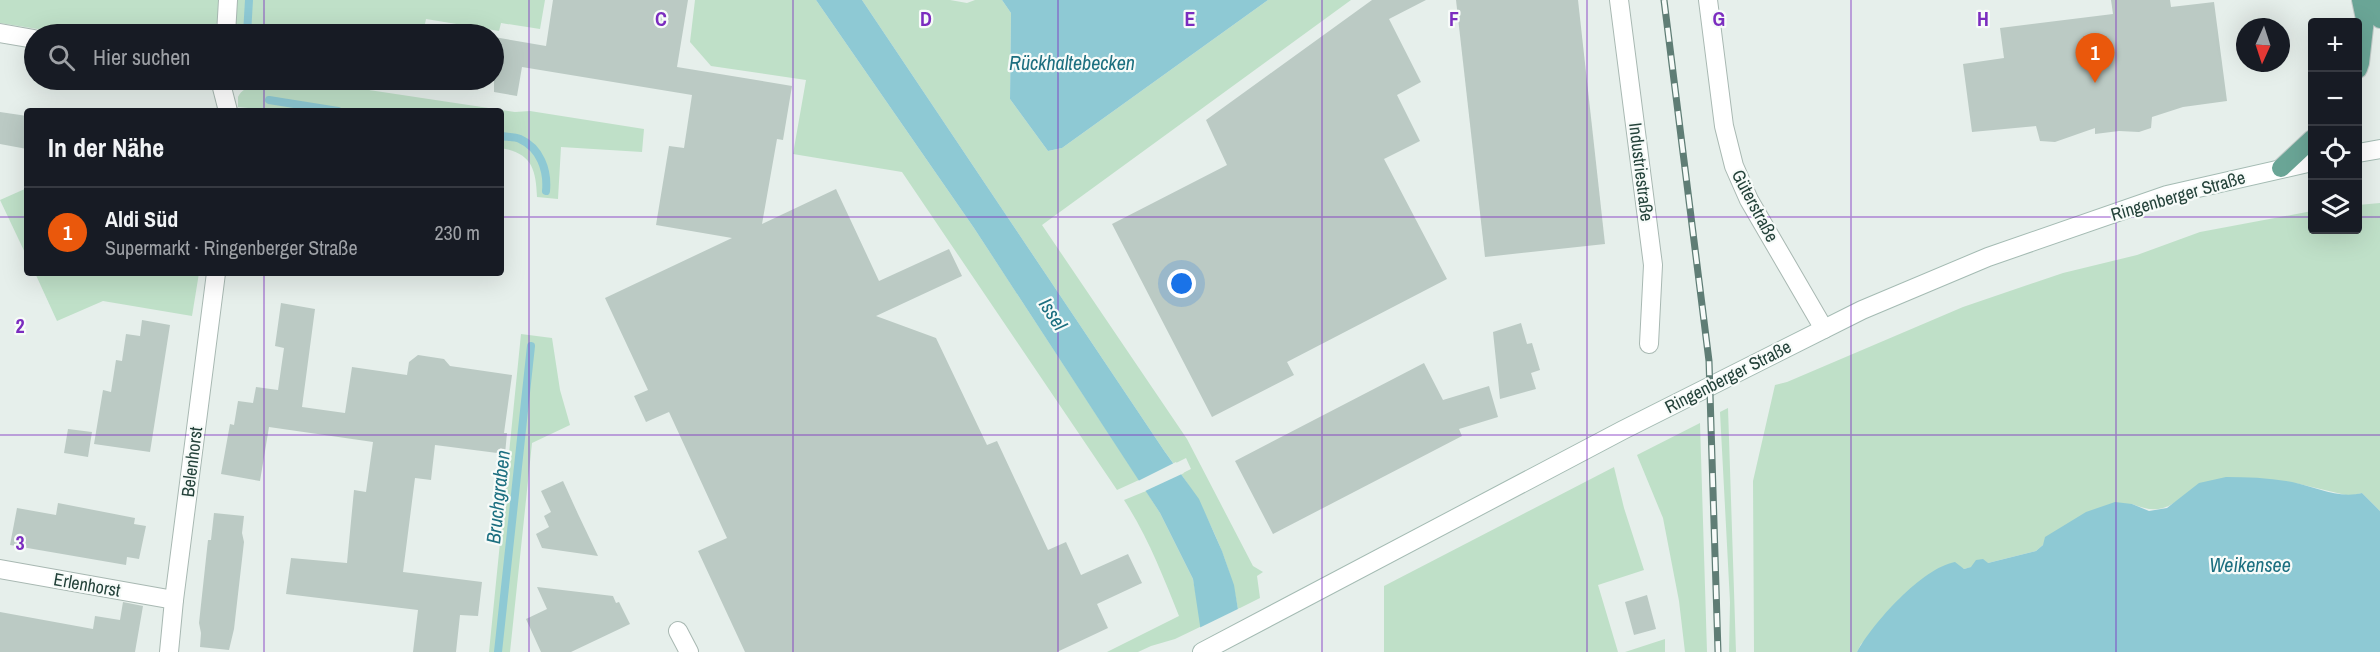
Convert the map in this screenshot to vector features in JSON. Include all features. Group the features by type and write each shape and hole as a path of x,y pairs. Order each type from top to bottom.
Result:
{"main road":[{"path":"2361,0 2365,19 2362,45"},
{"path":"2372,0 2380,19"},
{"name":"Ringenberger Straße","path":"2281,168 2308,144"}],"street":[{"path":"227,24 228,0"},
{"name":"Industriestraße","path":"1619,0 1653,265 1649,344"},
{"name":"Güterstraße","path":"1708,0 1724,126 1734,165 1749,200 1824,329"},
{"path":"0,33 24,37"},
{"path":"223,90 227,108"},
{"path":"2362,152 2380,149"},
{"name":"Ringenberger Straße","path":"1202,652 1623,430 1862,310 1988,257 2167,195 2308,163"},
{"name":"Belenhorst","path":"169,652 216,276"},
{"name":"Erlenhorst","path":"0,569 174,600"},
{"path":"678,631 689,652"}],"green space":[{"path":"0,0 221,0 220,18 216,24 24,24 24,27 0,23"},
{"path":"236,0 545,0 540,29 501,23 456,24 426,19 425,24 235,24"},
{"path":"695,0 816,0 974,228 1139,480 1117,490 902,172 793,154 806,80 711,66 690,42"},
{"path":"862,0 950,0 967,3 975,0 1002,0 1011,13 1010,99 1048,151 1062,148 1268,0 1351,0 1042,225 1187,439 1253,566 1263,572 1257,576 1260,598 1238,609 1230,574 1217,538 1200,504 1181,474 1191,469 1186,458 1174,464 1165,452"},
{"path":"244,90 369,90 488,108 248,108 238,107 238,97"},
{"path":"504,110 530,111 644,129 642,152 561,147 558,199 537,197 535,178 530,164 525,158 504,149"},
{"path":"24,189 24,251 0,200"},
{"path":"2380,203 2380,511 2362,493 2350,496 2295,483 2177,501 2160,509 2144,508 2132,504 2043,545 2036,551 1964,569 1958,567 1861,644 1857,652 1754,652 1753,481 1775,385 1787,382 1963,307 2063,273 2137,255 2200,232 2308,212 2308,234 2362,234 2362,205"},
{"path":"36,276 199,276 192,316 103,301 57,321"},
{"path":"521,334 552,338 560,390 570,425 532,443 510,652 489,652"},
{"path":"1728,408 1736,652 1729,652 1730,602 1720,412"},
{"path":"1700,423 1707,652 1685,652 1679,601 1663,518 1637,455"},
{"path":"1614,467 1624,508 1644,570 1598,585 1618,652 1384,652 1384,586"},
{"path":"1146,491 1160,513 1193,579 1202,626 1175,639 1138,652 1107,652 1179,616 1148,542 1124,500"},
{"path":"1665,639 1665,652 1625,652"}],"water":[{"name":"Issel","path":"816,0 862,0 1165,452 1199,499 1234,585 1245,652 1204,652 1193,579 1160,513 974,228"},
{"name":"Rückhaltebecken","path":"1002,0 1268,0 1062,148 1048,151 1010,99 1011,13"},
{"name":"Weikensee","path":"2226,477 2284,481 2344,495 2362,493 2380,511 2380,652 1857,652 1886,612 1914,585 1942,566 1955,562 1964,569 1971,567 1976,560 1983,559 1988,563 2036,551 2043,545 2045,537 2086,512 2115,502 2132,504 2149,511 2167,508 2199,483"}],"pier":[{"path":"1176,462 1184,473 1143,492 1136,482"},
{"path":"1240,608 1248,652 1201,652 1199,628"}],"building":[{"path":"553,0 688,0 677,67 792,86 783,140 777,139 762,224 836,189 879,281 949,249 962,276 876,316 936,338 987,445 997,441 1048,550 1066,542 1081,575 1128,554 1142,583 1097,604 1108,628 1057,652 745,652 698,551 727,538 669,412 646,422 634,396 648,390 605,298 732,238 656,225 669,146 684,148 692,95 522,67 517,96 494,92 494,90 504,90 504,39 546,46"},
{"path":"1372,0 1426,0 1389,19 1421,82 1397,95 1420,141 1384,159 1447,279 1287,362 1294,375 1212,417 1112,224 1227,165 1206,120"},
{"path":"1456,0 1578,0 1605,244 1485,257"},
{"path":"2111,0 2170,0 2171,7 2214,2 2227,101 2183,107 2152,117 2151,128 2139,132 2119,131 2095,134 2095,128 2055,142 2040,141 2036,126 1972,132 1963,64 2004,58 2000,28 2113,14"},
{"path":"0,112 24,116 24,148 0,144"},
{"path":"281,303 315,309 302,407 345,413 352,367 407,375 409,362 418,355 444,359 450,366 512,375 504,433 507,433 505,454 435,445 431,480 415,478 403,572 482,582 478,616 460,615 456,652 413,652 418,610 286,594 291,558 347,563 354,490 366,492 373,442 269,427 260,481 221,474 230,424 234,425 238,401 253,403 256,387 278,390 284,348 275,346"},
{"path":"142,320 170,325 150,452 94,444 103,390 111,392 116,360 122,361 126,334 140,336"},
{"path":"1521,323 1527,344 1532,343 1540,370 1531,373 1536,389 1500,399 1493,332"},
{"path":"1424,363 1443,400 1489,386 1498,417 1459,429 1462,436 1273,534 1235,461"},
{"path":"68,429 92,432 88,457 64,453"},
{"path":"563,481 598,556 542,548 536,534 549,527 544,516 551,512 541,491"},
{"path":"58,503 135,518 134,524 146,526 139,559 127,557 126,565 10,545 17,508 56,515"},
{"path":"214,513 244,516 242,533 244,542 234,629 229,650 200,647 199,623 208,540 211,540"},
{"path":"537,587 613,596 616,603 619,602 630,624 571,652 541,652 526,619 547,609"},
{"path":"1647,595 1656,629 1634,635 1625,602"},
{"path":"123,602 143,606 135,652 0,652 0,612 93,629 95,616 120,620"}],"waterway":[{"name":"Bruchgraben","path":"248,24 249,0"},
{"name":"Bruchgraben","path":"269,100 319,108"},
{"name":"Bruchgraben","path":"504,136 520,139 538,154 546,175 546,191"},
{"name":"Bruchgraben","path":"498,652 531,346"}],"railway":[{"path":"1664,0 1709,361 1718,652"}],"place":[{"name":"Aldi Süd","path":"2095,83"}]}
